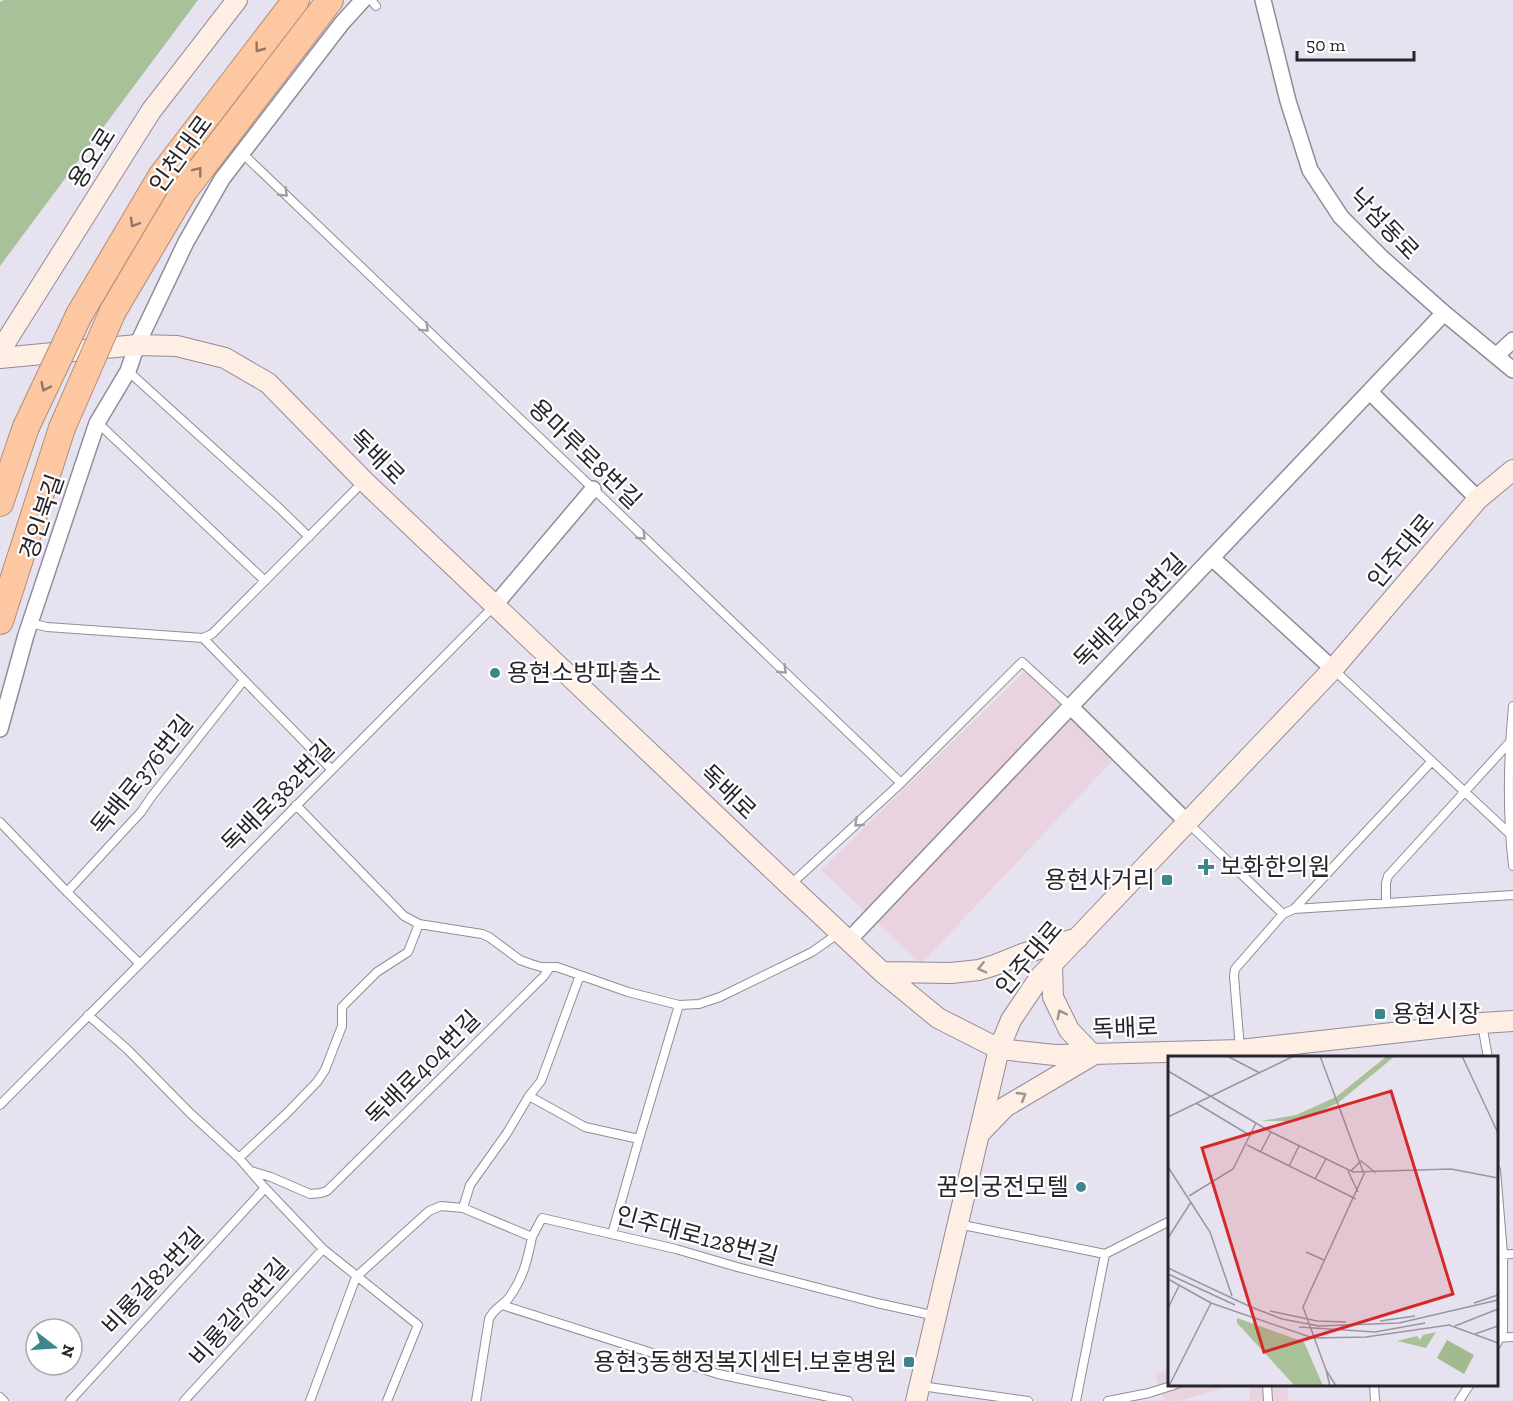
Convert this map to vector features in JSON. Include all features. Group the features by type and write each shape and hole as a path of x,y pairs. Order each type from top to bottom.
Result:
{"highway":[{"name":"인천대로","path":"0,503 26,427 79,315 162,175 295,0"},
{"name":"인천대로","path":"0,621 62,428 113,311 183,191 330,0"}],"main road":[{"name":"용오로","path":"0,351 151,111 237,0"},
{"name":"독배로","path":"0,358 137,345 177,346 225,358 268,383 364,481 882,972 938,1018 999,1049 1055,1055 1240,1054 1513,1021"},
{"name":"인주대로","path":"918,1393 999,1049 1011,1020 1040,977 1334,669 1478,499 1513,470"},
{"path":"882,972 951,973 979,970 1025,953 1078,938"},
{"path":"978,1134 1005,1107 1093,1055 1070,1030 1053,997 1052,965"}],"street":[{"name":"낙섬동로","path":"1263,0 1288,101 1310,170 1341,218 1444,313 1513,370"},
{"name":"경인북길","path":"0,729 30,623 97,423 128,371 137,345 186,243 222,179 342,23 370,2"},
{"name":"독배로403번길","path":"845,936 1071,707 1444,313"},
{"path":"1496,356 1513,340"},
{"path":"1370,392 1478,499"},
{"path":"495,605 593,489"},
{"path":"1212,558 1334,669"},
{"path":"1071,707 1188,822"}],"lane":[{"name":"용마루로8번길","path":"242,153 901,783"},
{"path":"128,371 309,537"},
{"path":"97,423 265,581"},
{"path":"30,623 47,627 202,638 212,634 364,481"},
{"name":"독배로382번길","path":"0,1105 495,605"},
{"path":"202,638 331,770"},
{"path":"789,885 901,783 1022,662 1071,707"},
{"path":"1334,669 1510,834"},
{"name":"독배로376번길","path":"67,892 141,812 244,680"},
{"path":"1513,706 1509,743 1510,834 1513,866"},
{"path":"1386,903 1388,876 1509,743"},
{"path":"1294,909 1432,761"},
{"path":"296,805 404,916 419,924 482,934 519,960 542,967 557,967 628,992 679,1005 699,1004 720,997 845,936"},
{"path":"0,822 139,963"},
{"path":"1188,822 1283,914"},
{"path":"1240,1054 1235,969 1283,914 1294,909 1513,895"},
{"path":"239,1158 317,1082 325,1070 342,1026 342,1007 377,972 408,952 419,924"},
{"name":"독배로404번길","path":"249,1170 310,1194 321,1194 327,1191 544,976 550,967"},
{"path":"463,1208 470,1185 507,1133 529,1096 542,1081 580,975"},
{"path":"612,1234 679,1005"},
{"path":"88,1015 127,1049 190,1113 239,1158 323,1249 418,1324 387,1401"},
{"path":"1482,1023 1488,1056"},
{"path":"529,1096 585,1127 639,1139"},
{"name":"비룡길82번길","path":"70,1401 265,1188"},
{"path":"1498,1198 1503,1330 1498,1340"},
{"path":"310,1401 357,1276 429,1211 441,1206 463,1208 532,1238 519,1283 506,1302 493,1311 489,1319 476,1401"},
{"name":"인주대로128번길","path":"532,1238 543,1218 676,1249 877,1304 936,1316"},
{"path":"958,1224 1106,1254 1168,1222"},
{"name":"비룡길78번길","path":"184,1401 323,1249"},
{"path":"1076,1401 1106,1254"},
{"path":"1500,1255 1513,1254"},
{"path":"502,1305 718,1374 848,1401"},
{"path":"1498,1340 1513,1337"},
{"path":"1108,1401 1150,1397 1173,1386"},
{"path":"1266,1386 1268,1401"},
{"path":"1374,1386 1375,1401"},
{"path":"1459,1401 1469,1386"},
{"path":"918,1393 1028,1401"},
{"path":"0,1397 4,1401"}],"shaded area":[{"path":"1025,671 1117,756 921,964 821,870"},
{"path":"1168,1370 1168,1386 1232,1386 1179,1401 1164,1401 1155,1374"},
{"path":"1249,1386 1287,1386 1289,1401 1250,1401"}],"green space":[{"path":"4,0 198,0 0,266 0,2"}],"place":[{"name":"용현소방파출소","path":"495,673"},
{"name":"보화한의원","path":"1206,867"},
{"name":"용현사거리","path":"1167,880"},
{"name":"용현시장","path":"1380,1014"},
{"name":"꿈의궁전모텔","path":"1081,1187"},
{"name":"용현3동행정복지센터.보훈병원","path":"909,1362"}]}
